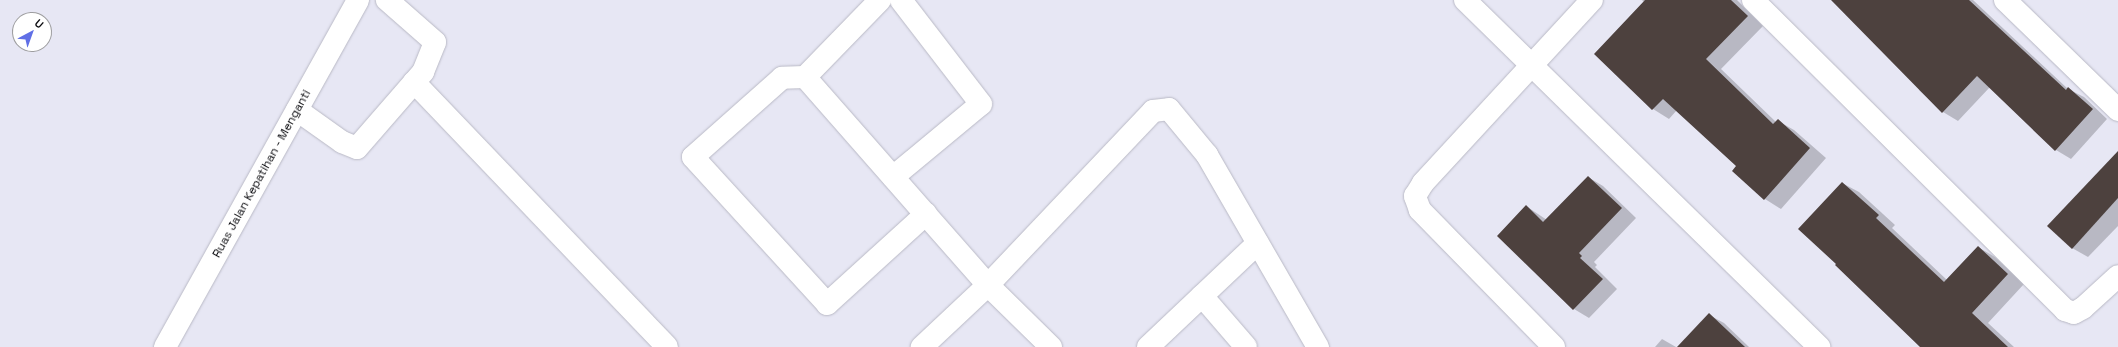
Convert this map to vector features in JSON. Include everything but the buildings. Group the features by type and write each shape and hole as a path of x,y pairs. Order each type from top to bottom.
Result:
{"street":[{"name":"Ruas Jalan Kepatihan - Menganti","path":"165,347 358,0"},
{"path":"297,110 342,142 357,148 423,72 435,42 387,0"},
{"path":"880,0 805,77 782,78 693,157 827,304 926,214"},
{"path":"893,177 981,104 901,0"},
{"path":"1465,0 1532,64 1818,347"},
{"path":"1554,347 1420,210 1415,196 1423,183 1592,0"},
{"path":"1753,0 2065,310 2074,313 2083,308 2118,276"},
{"path":"2005,0 2118,110"},
{"path":"805,77 988,285 1051,347"},
{"path":"414,82 667,347"},
{"path":"922,347 988,285 1153,111 1170,109 1207,155 1318,347"},
{"path":"1148,347 1258,243"},
{"path":"1202,296 1246,347"}]}
